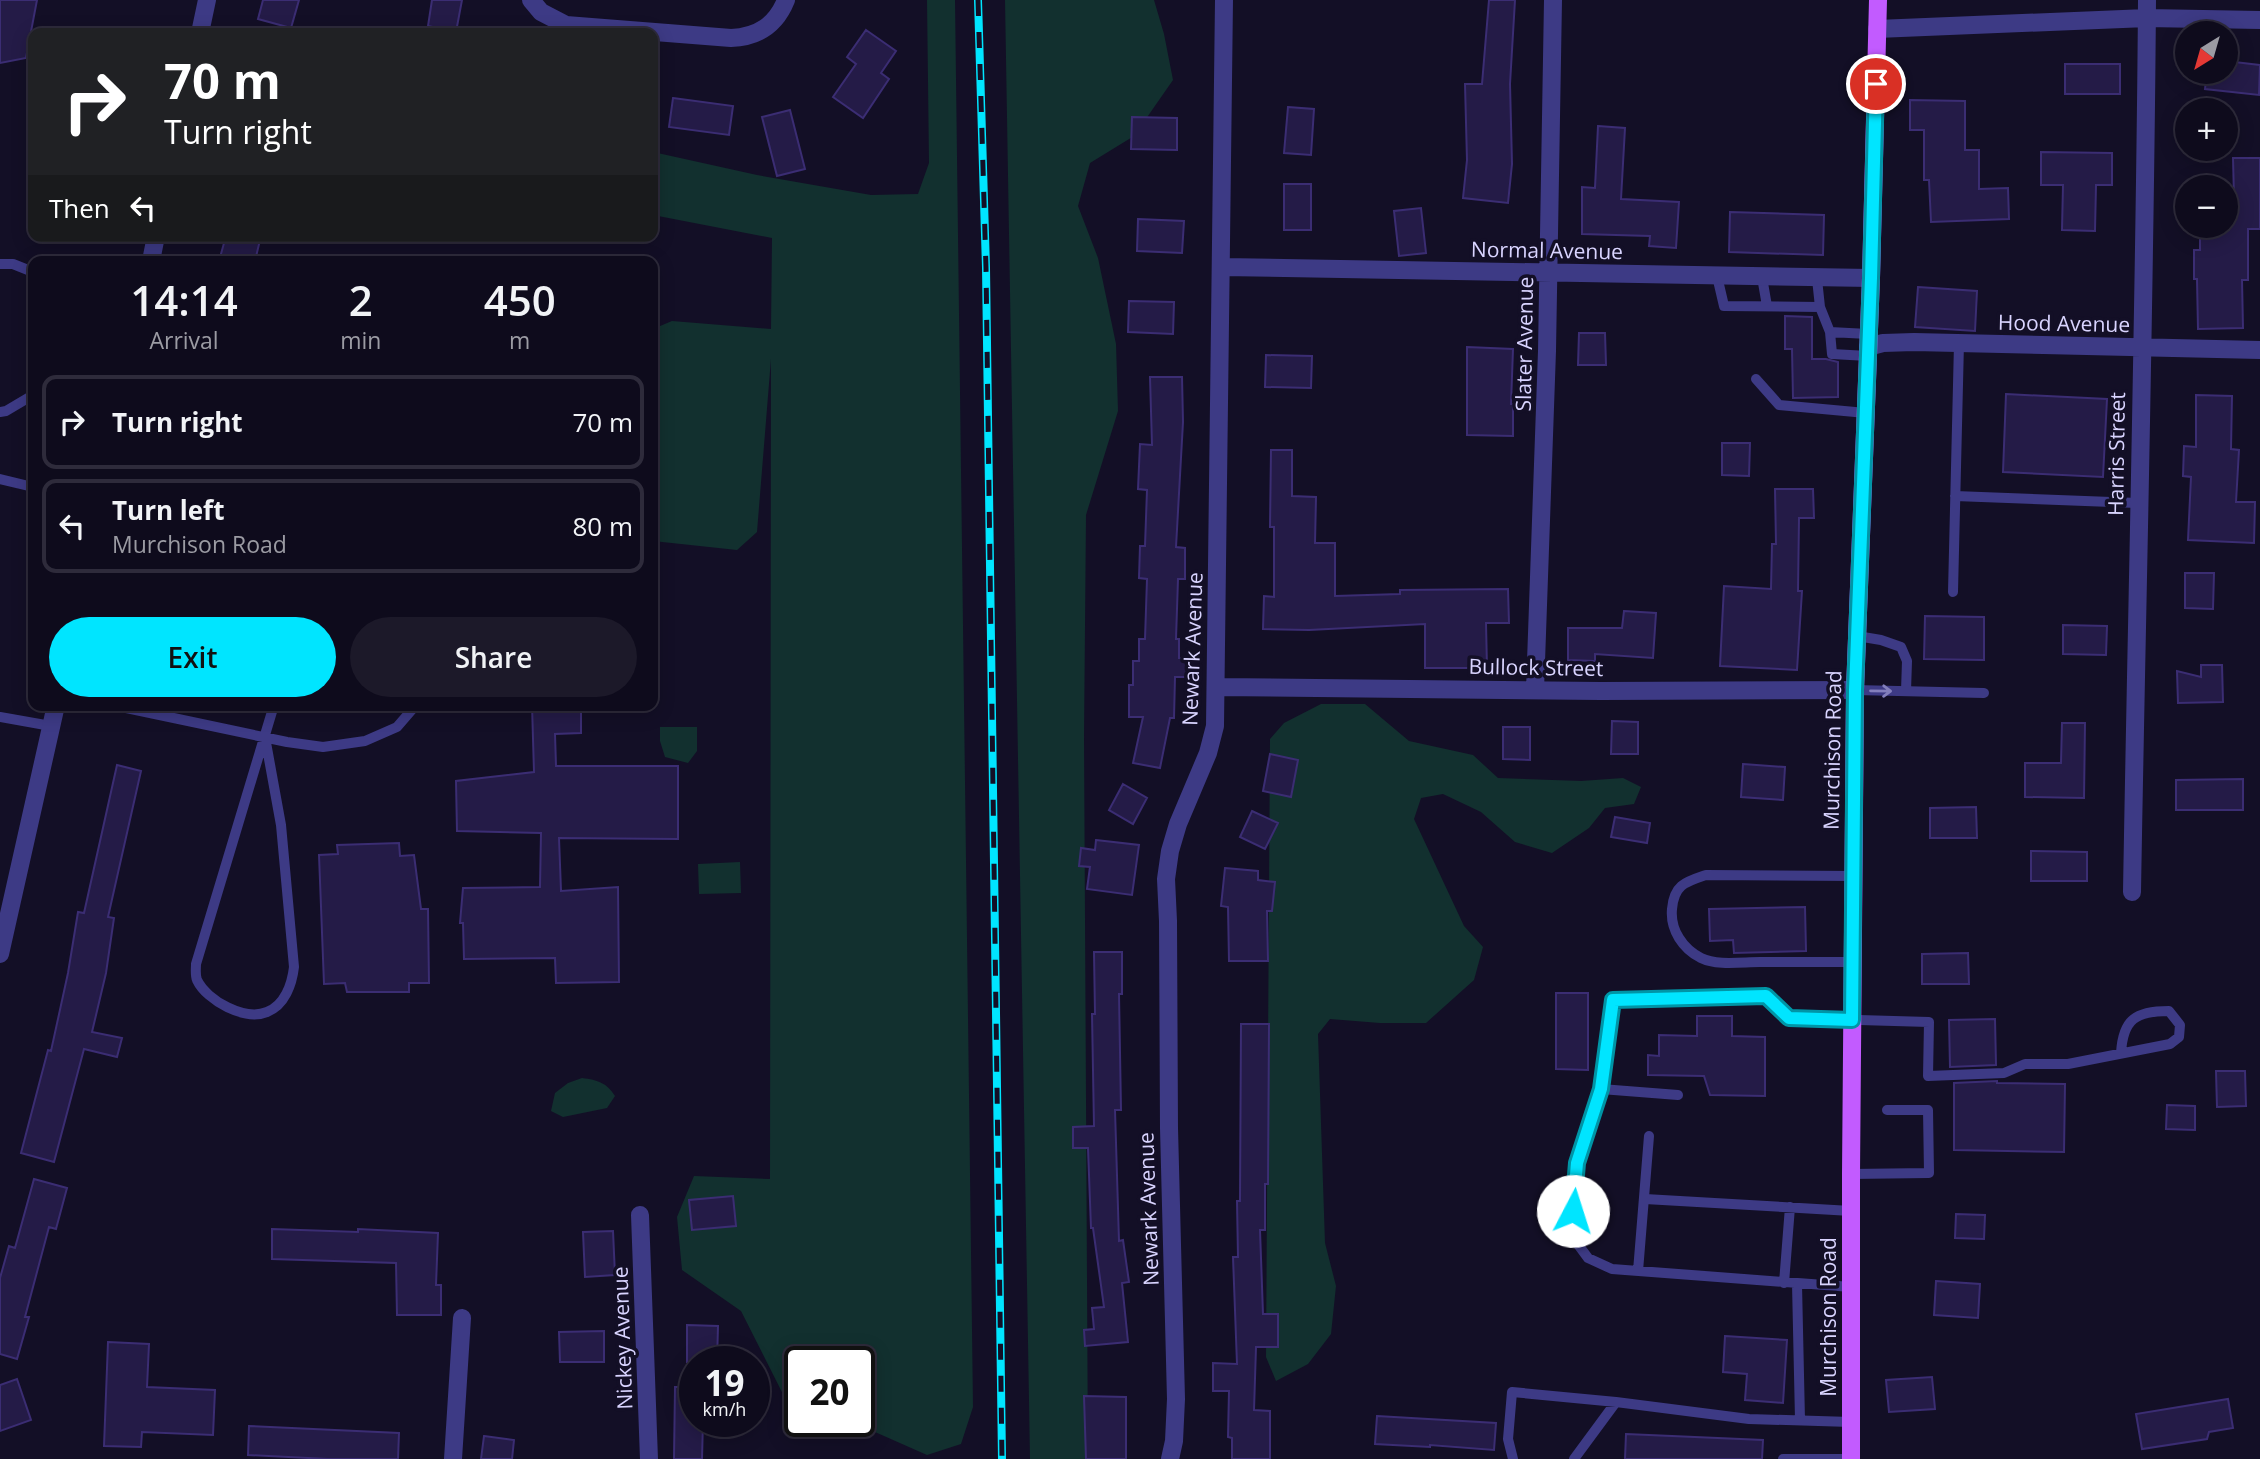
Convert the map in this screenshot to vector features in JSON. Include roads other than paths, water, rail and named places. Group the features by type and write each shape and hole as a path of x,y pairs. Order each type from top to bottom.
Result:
{"main road":[{"name":"Murchison Road","path":"1851,1459 1855,690 1871,278 1878,0"}],"street":[{"path":"201,28 207,0"},
{"path":"531,0 541,12 566,25 604,28"},
{"path":"658,32 745,37 759,33 770,25 780,14 786,0"},
{"name":"Newark Avenue","path":"1170,1459 1174,1441 1176,1399 1166,879 1178,824 1208,753 1215,726 1224,0"},
{"name":"Slater Avenue","path":"1535,690 1549,273 1553,0"},
{"path":"1877,29 2147,9 2260,20"},
{"name":"Harris Street","path":"2132,892 2147,9"},
{"name":"Normal Avenue","path":"1222,267 1871,278"},
{"name":"Hood Avenue","path":"1868,346 1884,343 1959,343 2260,350"},
{"name":"Bullock Street","path":"1216,687 1601,691 1855,690"},
{"path":"0,954 55,711"},
{"name":"Nickey Avenue","path":"640,1214 649,1459"},
{"path":"453,1459 462,1318"}],"lane":[{"path":"0,264 13,264 28,270"},
{"path":"1717,276 1724,306 1820,307"},
{"path":"1762,277 1767,306"},
{"path":"1817,279 1820,307 1830,331 1832,354 1868,346"},
{"path":"1830,331 1868,346"},
{"path":"1953,592 1959,343"},
{"path":"1756,379 1779,405 1866,413"},
{"path":"0,412 28,398"},
{"path":"0,479 28,486"},
{"path":"1955,496 2138,503"},
{"path":"1857,636 1881,640 1901,648 1907,661 1906,691"},
{"path":"1855,690 1984,693"},
{"path":"141,711 323,747 365,741 397,727 411,711"},
{"path":"265,737 281,825 294,967 292,984 281,1001 267,1012 247,1014 223,1006 205,991 196,978 196,964 272,711"},
{"path":"0,717 51,726"},
{"path":"1853,961 1726,962 1702,959 1684,946 1675,931 1672,914 1674,895 1685,881 1706,875 1854,876"},
{"path":"1851,1287 1612,1269 1588,1258 1571,1235 1577,1163 1601,1089 1613,1000 1766,996 1789,1018 1929,1022 1928,1076 2004,1073 2025,1065 2068,1064 2170,1044 2179,1037 2180,1025 2169,1011 2146,1013 2134,1018 2126,1026 2121,1053"},
{"path":"1601,1089 1678,1095"},
{"path":"1851,1174 1929,1173 1928,1110 1887,1110"},
{"path":"1638,1271 1649,1136"},
{"path":"1645,1199 1851,1211"},
{"path":"1784,1283 1790,1207"},
{"path":"1797,1284 1800,1420"},
{"path":"1513,1459 1508,1439 1512,1392 1749,1419 1851,1422"},
{"path":"1574,1459 1616,1402"},
{"path":"1783,1459 1851,1459"}],"railway":[{"path":"978,0 986,268 1002,1459"}]}
